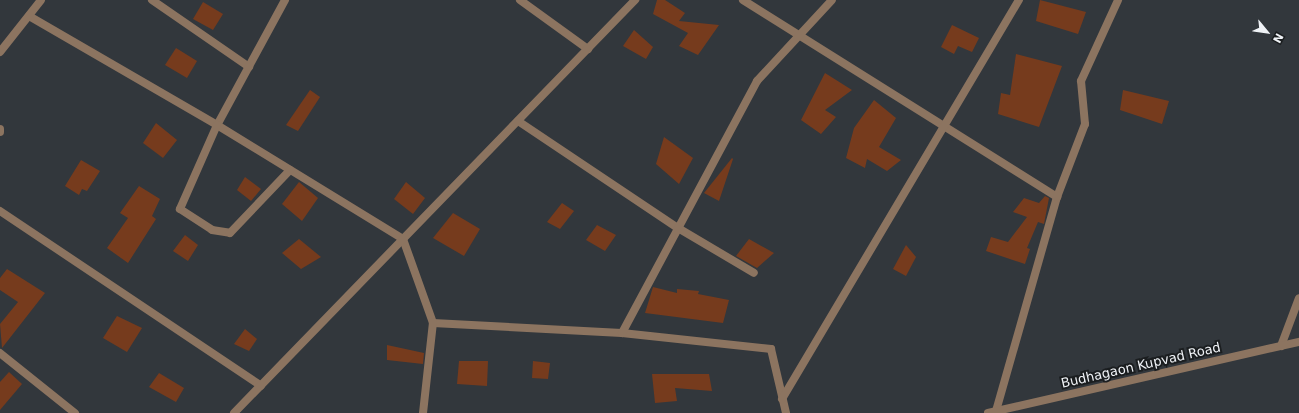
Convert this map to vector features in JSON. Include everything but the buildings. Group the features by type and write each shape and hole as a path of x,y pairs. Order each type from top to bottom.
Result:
{"street":[{"path":"0,52 41,0"},
{"path":"152,0 249,67"},
{"path":"285,0 217,125 180,209 212,230 230,233 290,170"},
{"path":"520,0 588,49"},
{"path":"234,413 635,0"},
{"path":"743,0 1057,197"},
{"path":"622,333 757,81 832,0"},
{"path":"782,399 1019,0"},
{"path":"992,412 1057,197 1085,124 1081,81 1118,0"},
{"path":"29,16 217,125 403,239 433,324 423,413"},
{"path":"518,121 678,228 754,273"},
{"path":"0,211 261,386"},
{"path":"1282,346 1299,298"},
{"path":"433,324 622,333 771,349 786,413"},
{"name":"Budhagaon Kupvad Road","path":"992,412 1299,342"},
{"path":"0,353 74,413"}]}
